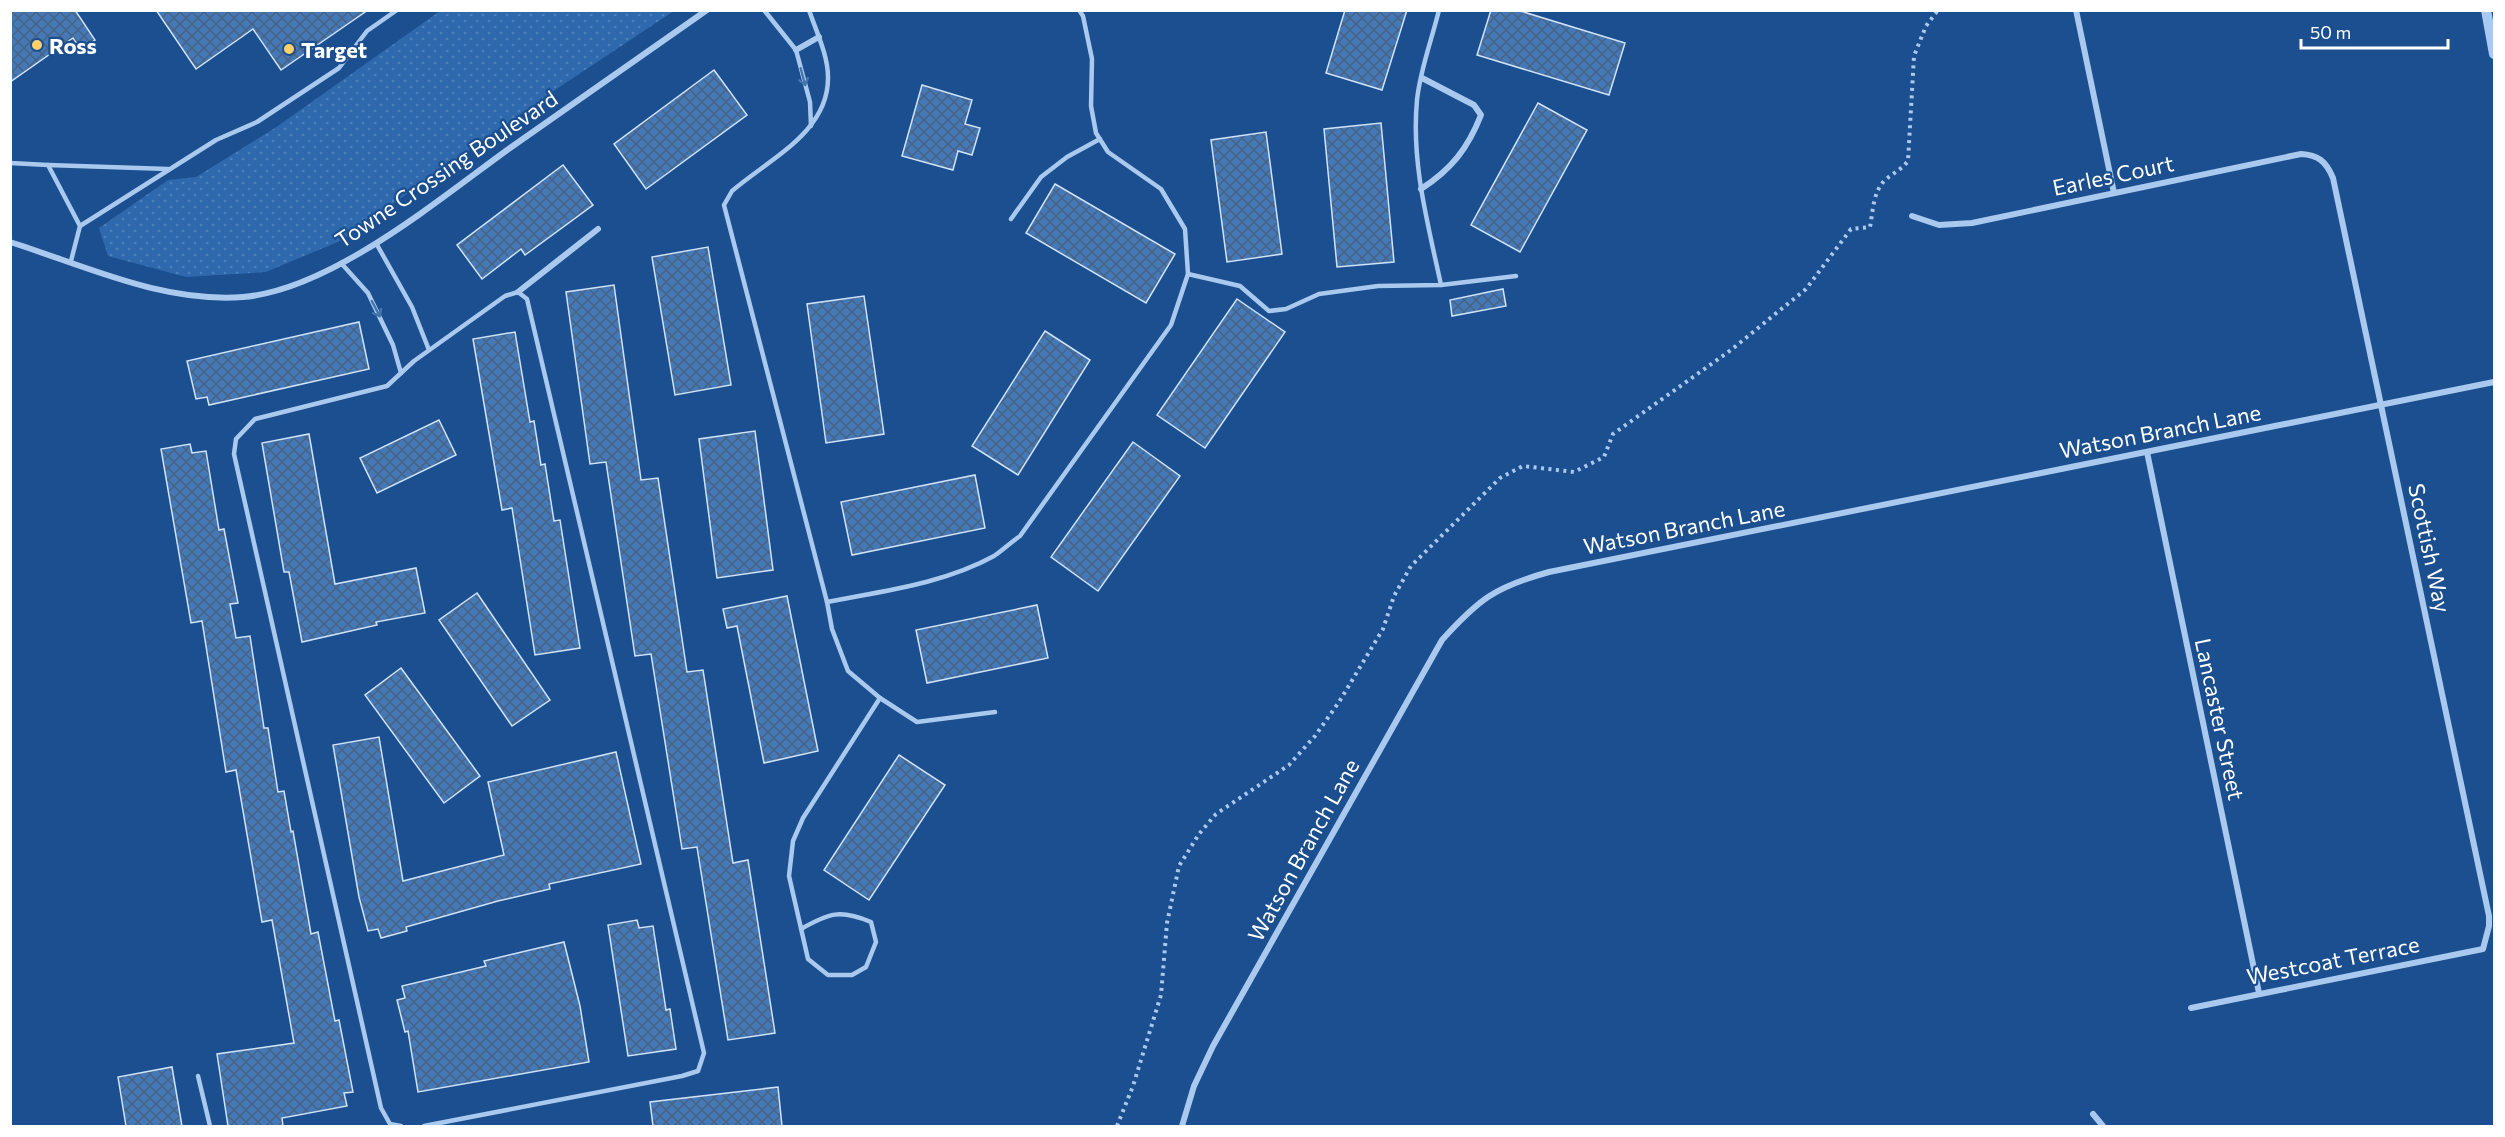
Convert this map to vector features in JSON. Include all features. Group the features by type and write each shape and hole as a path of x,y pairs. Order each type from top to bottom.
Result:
{"street":[{"name":"Towne Crossing Boulevard","path":"10,242 150,289 199,297 244,297 285,290 376,243 707,10"},
{"path":"2076,10 2114,193"},
{"path":"2486,10 2494,54"},
{"path":"796,50 819,37"},
{"path":"1421,189 1444,174 1471,140 1481,115 1474,105 1422,78"},
{"name":"Earles Court","path":"1912,216 1939,225 1953,226 2301,154 2321,159"},
{"name":"Scottish Way","path":"2321,159 2328,166 2333,178 2489,916 2489,926 2482,949"},
{"path":"518,292 597,229"},
{"name":"Watson Branch Lane","path":"1182,1126 1194,1086 1213,1047 1442,640 1466,613 1489,595 1515,582 1549,572 2494,382"},
{"name":"Lancaster Street","path":"2147,452 2259,993"},
{"name":"Westcoat Terrace","path":"2191,1008 2482,949"},
{"path":"2093,1114 2103,1126"}],"lane":[{"path":"80,226 216,140 257,122 339,68 367,31 397,10"},
{"path":"764,10 796,50 810,102 811,127"},
{"path":"809,10 819,37 828,76 823,109 811,127 732,191 724,205 827,602 832,629 848,671 879,698 917,722 995,712"},
{"path":"827,602 918,584 962,571 995,555 1020,536 1171,325 1188,274 1185,229 1161,189 1108,152 1096,133 1091,106 1092,59 1083,16 1079,10"},
{"path":"1439,10 1418,96 1416,158 1441,285"},
{"path":"1011,219 1041,177 1067,157 1100,139"},
{"path":"10,164 170,169"},
{"path":"48,165 80,226 71,261"},
{"path":"376,243 412,307 429,350"},
{"path":"341,263 368,293 393,345 401,373"},
{"path":"1188,274 1240,286 1269,311 1286,309 1319,294 1378,286 1441,285 1516,276"},
{"path":"401,1126 390,1124 381,1107 234,454 236,439 255,419 387,386 429,350 505,296 518,292 527,299 704,1053 698,1071 682,1076 424,1126"},
{"path":"801,929 826,915 851,913 871,922 876,942 866,968 852,975 828,975 808,959 801,929 789,876 793,841 803,818 879,698"},
{"path":"198,1076 210,1126"}],"path":[{"path":"1117,1126 1133,1086 1161,995 1167,924 1179,866 1199,834 1216,814 1289,765 1315,736 1340,702 1383,629 1394,596 1411,567 1500,478 1523,466 1574,472 1604,457 1613,434 1731,350 1806,289 1851,229 1870,227 1877,190 1886,178 1901,171 1908,161 1914,56 1926,26 1938,10"}],"shaded area":[{"path":"440,11 674,11 552,92 340,241 266,272 186,277 108,256 99,228 168,180 196,177 275,128"}],"building":[{"name":"Ross","path":"10,10 75,10 95,40 81,50 73,38 10,82"},
{"name":"Target","path":"156,10 368,10 281,70 253,29 196,69"},
{"path":"1345,10 1407,10 1382,90 1326,73"},
{"path":"1491,10 1517,10 1625,43 1609,95 1477,55"},
{"path":"714,70 747,115 646,189 614,144"},
{"path":"922,85 972,100 965,124 980,128 972,155 958,151 953,170 902,156"},
{"path":"1538,103 1587,130 1520,252 1471,225"},
{"path":"1381,123 1394,262 1337,267 1324,129"},
{"path":"1266,132 1282,254 1227,262 1211,140"},
{"path":"563,165 593,205 525,255 521,249 482,279 457,245"},
{"path":"1055,184 1175,254 1146,303 1026,233"},
{"path":"708,247 731,385 675,395 652,257"},
{"path":"614,285 641,480 658,478 687,672 703,670 733,863 748,860 775,1033 728,1040 697,847 682,849 651,654 635,656 606,462 590,464 566,292"},
{"path":"1503,289 1506,306 1452,316 1450,300"},
{"path":"864,296 884,434 826,443 807,304"},
{"path":"1237,299 1285,332 1205,448 1157,415"},
{"path":"359,322 369,369 209,405 207,397 196,399 187,361"},
{"path":"1045,331 1090,360 1018,475 972,446"},
{"path":"515,332 530,422 534,421 541,465 545,464 554,521 560,520 580,648 535,655 512,508 502,510 473,339"},
{"path":"439,420 456,455 377,493 360,458"},
{"path":"755,431 773,570 717,578 699,439"},
{"path":"309,434 335,584 416,568 425,613 376,622 377,625 302,642 289,572 284,572 262,443"},
{"path":"1133,442 1180,476 1098,591 1051,557"},
{"path":"190,444 192,453 206,451 219,530 224,529 238,603 230,604 236,638 250,636 264,728 268,728 278,792 284,791 311,934 318,932 335,1021 339,1020 353,1092 344,1093 347,1106 282,1118 283,1126 228,1126 217,1054 294,1043 272,920 262,922 236,770 226,772 202,621 191,623 161,449"},
{"path":"975,475 985,528 852,555 841,502"},
{"path":"477,593 550,700 512,726 439,620"},
{"path":"787,596 818,751 764,763 737,626 727,628 723,609"},
{"path":"1037,605 1048,658 927,683 916,630"},
{"path":"401,668 480,776 444,803 365,695"},
{"path":"379,737 403,881 504,855 488,782 616,752 641,864 549,884 550,889 406,927 407,931 381,938 378,929 368,931 359,897 333,745"},
{"path":"899,755 945,785 869,900 824,870"},
{"path":"637,920 639,928 653,926 666,1010 670,1009 676,1049 628,1056 608,925"},
{"path":"564,942 580,1006 589,1062 418,1092 408,1031 405,1032 397,1000 405,998 402,986 486,966 484,961"},
{"path":"172,1067 182,1126 126,1126 118,1077"},
{"path":"778,1087 782,1126 653,1126 650,1102"}],"place":[{"name":"Ross","path":"37,45"},
{"name":"Target","path":"289,49"}]}
